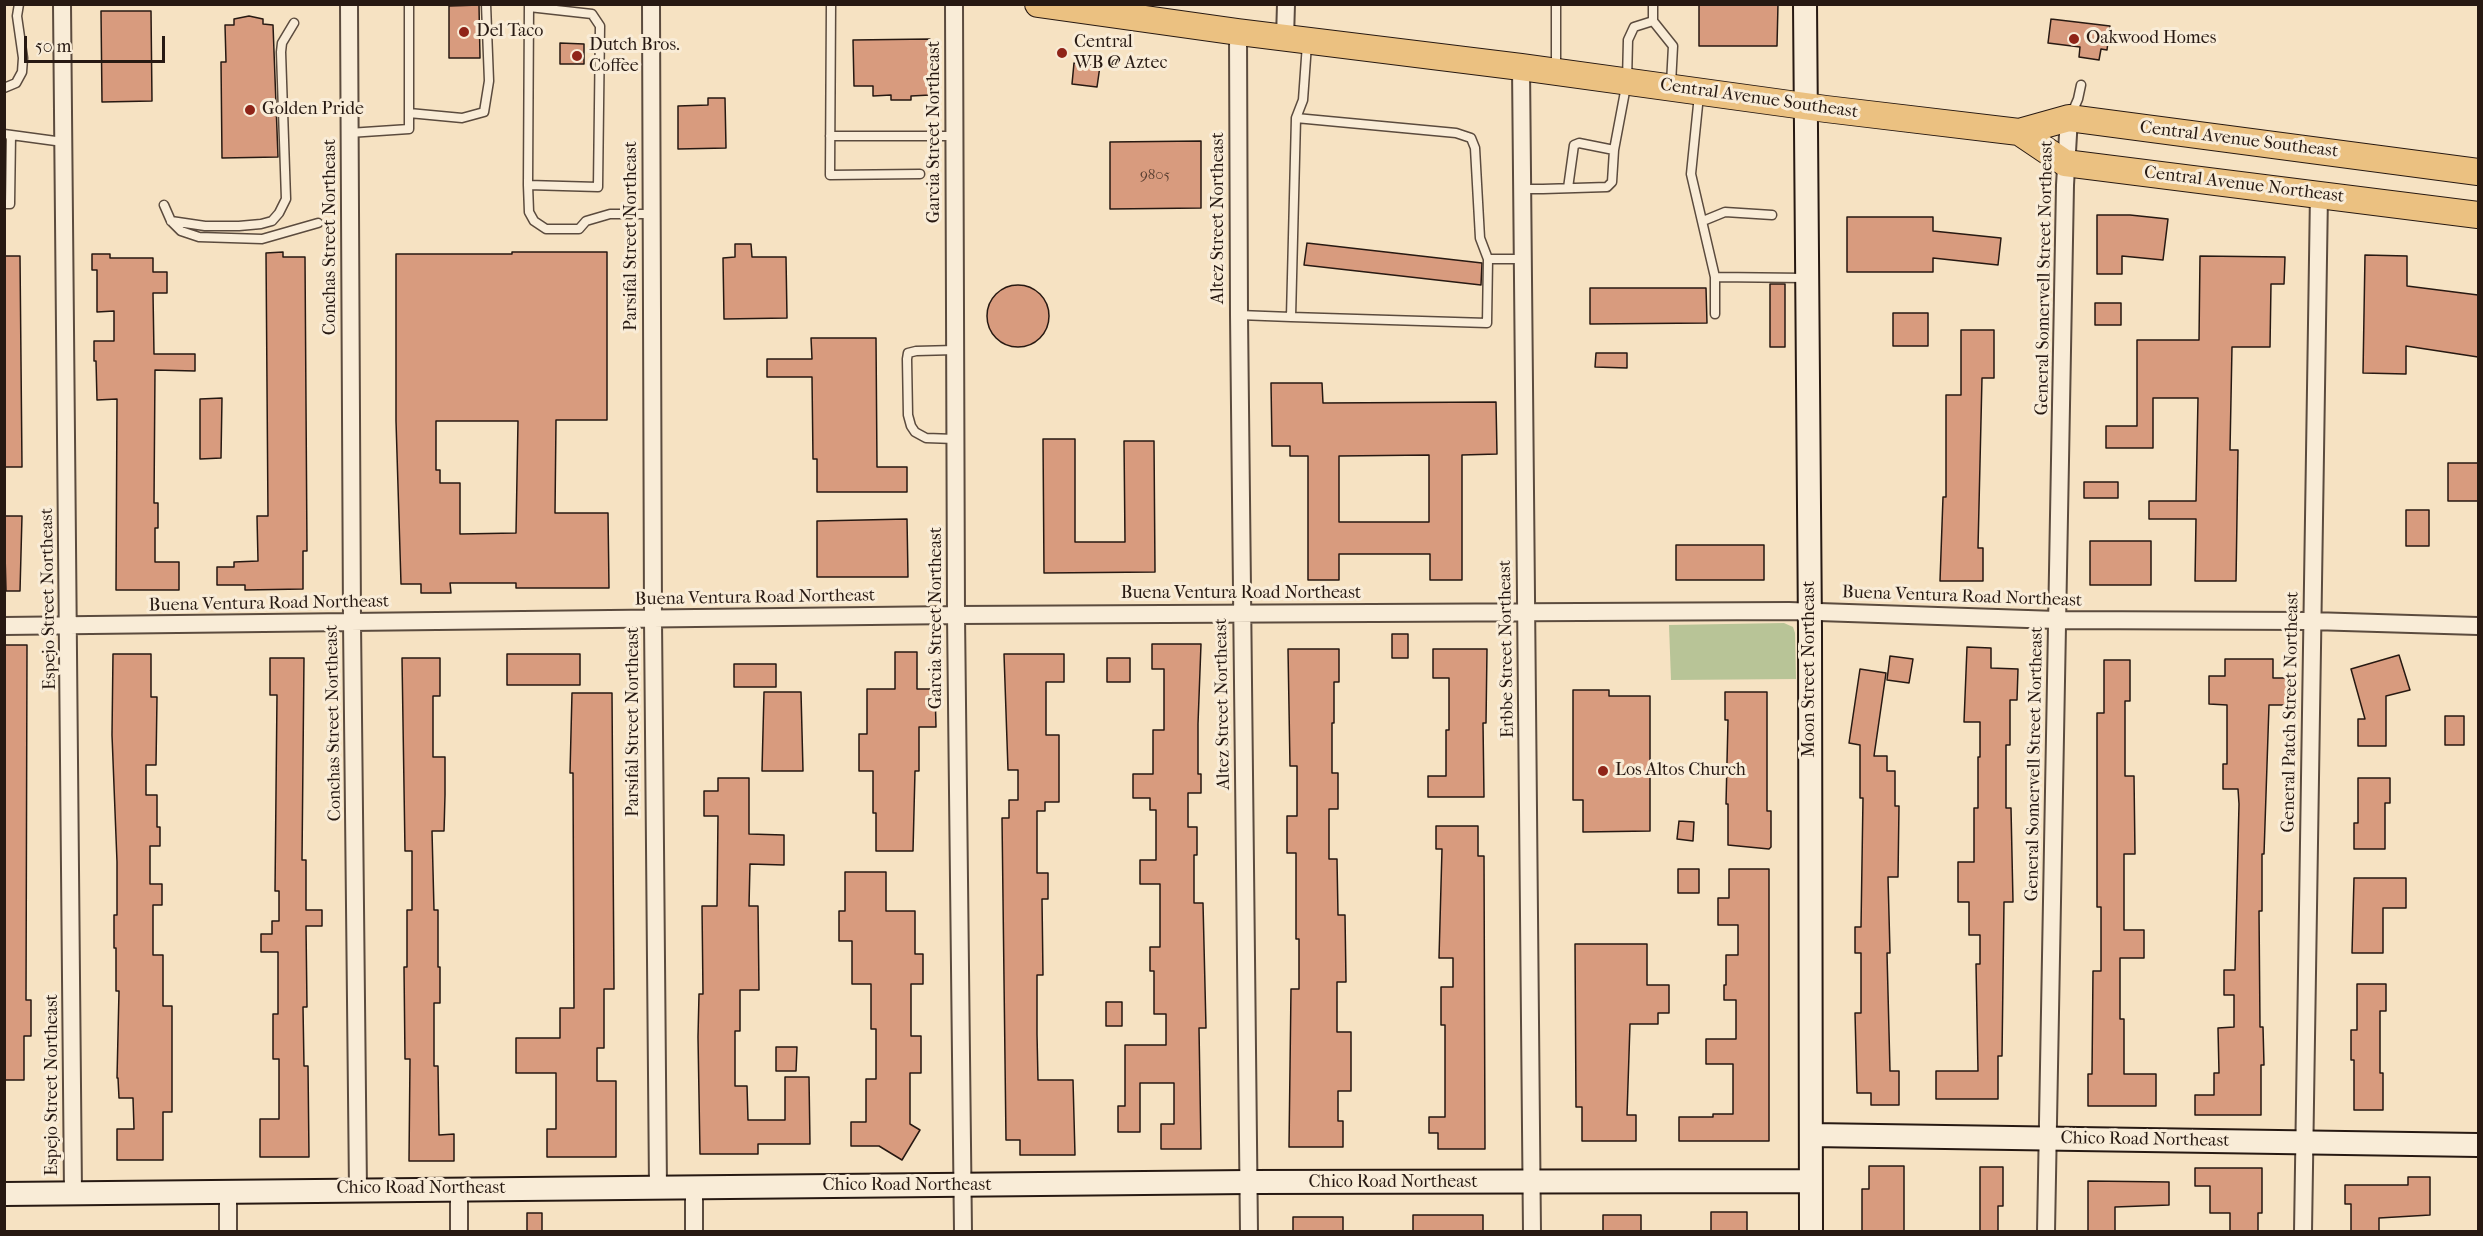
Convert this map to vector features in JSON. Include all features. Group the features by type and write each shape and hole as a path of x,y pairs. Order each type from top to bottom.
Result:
{"main road":[{"name":"Central Avenue Southeast","path":"1038,4 1296,40 1556,71 1804,106 2019,132 2069,118 2478,172"},
{"name":"Central Avenue Northeast","path":"2019,132 2066,163 2478,215"}],"street":[{"name":"Espejo Street Northeast","path":"62,4 73,1193"},
{"name":"Conchas Street Northeast","path":"349,4 358,1190"},
{"name":"Parsifal Street Northeast","path":"651,4 658,1187"},
{"name":"Garcia Street Northeast","path":"954,4 956,615 963,1232"},
{"path":"1286,4 1296,40"},
{"name":"Moon Street Northeast","path":"1805,4 1804,106 1810,611 1811,1232"},
{"name":"Altez Street Northeast","path":"1238,32 1249,1232"},
{"name":"Erbbe Street Northeast","path":"1521,67 1532,1232"},
{"name":"General Somervell Street Northeast","path":"2046,1232 2066,163 2069,118"},
{"name":"General Patch Street Northeast","path":"2303,1232 2319,194"},
{"name":"Buena Ventura Road Northeast","path":"4,626 956,615 1810,611 2057,620 2312,621 2478,626"},
{"name":"Chico Road Northeast","path":"1812,1135 2478,1145"},
{"name":"Chico Road Northeast","path":"4,1194 1248,1182 1810,1181"},
{"path":"694,1187 694,1232"},
{"path":"459,1189 459,1232"},
{"path":"228,1192 228,1232"}],"lane":[{"path":"4,87 16,83 22,72 23,58 17,15 19,4"},
{"path":"349,133 409,129 409,4"},
{"path":"409,112 462,118 484,112 489,81 486,4"},
{"path":"831,4 830,175 920,174"},
{"path":"1556,4 1556,71"},
{"path":"1653,4 1653,21 1673,46 1671,88"},
{"path":"528,185 598,187 600,27 592,14 529,6 528,185 529,212 534,221 546,229 579,229 586,220 610,214 652,214"},
{"path":"1522,189 1610,185 1627,81 1628,40 1634,27 1653,21"},
{"path":"171,221 205,226 239,226 261,224 272,220 279,213 286,199 282,52 286,34 294,23"},
{"path":"1291,317 1296,118 1303,100 1296,40"},
{"path":"2069,118 2078,99 2081,85"},
{"path":"1699,92 1691,174 1715,277 1715,314"},
{"path":"1239,315 1487,323 1488,259 1480,238 1475,148 1471,138 1456,133 1296,118"},
{"path":"4,204 10,204 8,135 64,142"},
{"path":"830,136 954,136"},
{"path":"1568,188 1574,145 1579,143 1614,150"},
{"path":"164,205 171,221 190,235 262,239 318,223"},
{"path":"1703,221 1725,212 1772,215"},
{"path":"1488,259 1522,260"},
{"path":"1715,277 1806,278"},
{"path":"955,350 916,351 909,353 907,359 908,415 911,426 915,432 926,438 955,439"}],"green space":[{"path":"1784,623 1793,627 1795,633 1796,679 1671,680 1669,625"}],"building":[{"path":"1699,4 1778,4 1777,46 1699,46"},
{"name":"Del Taco","path":"479,5 480,58 449,58 449,6"},
{"path":"101,11 151,11 152,101 102,102"},
{"name":"Golden Pride","path":"249,16 263,19 263,24 273,25 278,157 222,158 221,62 226,62 225,25 234,25 234,19"},
{"path":"2051,19 2110,26 2107,50 2101,49 2099,60 2079,57 2080,47 2048,43"},
{"path":"930,39 930,95 911,96 911,100 891,100 891,95 873,96 873,86 854,86 853,40"},
{"path":"560,43 584,44 584,64 560,64"},
{"path":"1074,63 1100,66 1097,87 1072,84"},
{"path":"708,98 725,98 726,148 678,149 678,106 708,105"},
{"path":"1201,141 1201,208 1110,209 1110,142"},
{"path":"2097,215 2130,215 2168,219 2163,260 2122,256 2122,274 2097,274"},
{"path":"1847,217 1933,217 1933,231 2001,238 1998,265 1933,258 1933,272 1847,272"},
{"path":"1307,243 1482,263 1481,285 1304,265"},
{"path":"735,244 751,244 752,257 786,257 787,318 724,319 723,258 735,257"},
{"path":"283,252 283,257 305,257 307,551 303,551 303,589 245,590 245,585 217,585 217,567 234,567 234,562 258,561 257,516 268,516 266,253"},
{"path":"512,252 607,252 607,420 556,420 555,513 608,513 609,588 516,588 516,583 450,583 451,593 421,593 421,584 401,584 396,421 396,254 512,254","holes":["436,421 518,421 516,533 460,534 460,483 440,483 440,470 436,470"]},
{"path":"92,254 110,254 110,258 153,258 153,272 167,272 167,293 153,293 154,354 195,354 195,371 155,370 154,503 158,503 158,528 155,528 155,562 179,562 179,590 116,590 117,399 97,400 96,361 94,361 94,341 114,341 114,311 97,312 97,270 92,270"},
{"path":"2365,255 2407,256 2407,286 2478,295 2478,357 2406,346 2406,374 2363,373"},
{"path":"4,256 20,256 22,467 4,467"},
{"path":"2200,256 2285,257 2284,284 2271,284 2270,347 2232,347 2230,450 2238,450 2236,581 2195,581 2196,519 2149,519 2149,501 2196,501 2198,398 2153,398 2153,448 2106,448 2106,426 2137,426 2137,340 2199,340"},
{"path":"1770,284 1785,284 1785,347 1770,347"},
{"path":"1012,285 1024,285 1040,294 1047,304 1049,316 1047,328 1040,338 1024,347 1012,347 1001,342 992,333 987,322 987,310 992,299 1001,290"},
{"path":"1590,288 1706,288 1707,323 1590,324"},
{"path":"2095,303 2121,303 2121,325 2095,325"},
{"path":"1893,313 1928,313 1928,346 1893,346"},
{"path":"1961,330 1994,330 1994,378 1982,378 1978,548 1983,548 1983,581 1940,581 1943,497 1946,497 1946,395 1961,395"},
{"path":"811,338 876,338 877,467 907,467 907,492 817,492 817,459 813,459 812,377 767,377 767,359 812,359"},
{"path":"1596,353 1627,353 1627,368 1595,367"},
{"path":"1271,383 1322,383 1323,403 1496,402 1497,454 1462,455 1462,580 1430,580 1430,554 1339,554 1339,580 1308,580 1308,456 1290,456 1290,446 1272,446","holes":["1429,455 1429,522 1339,522 1339,456"]},
{"path":"222,398 221,458 200,459 200,399"},
{"path":"1043,439 1075,439 1075,542 1125,542 1124,441 1154,441 1155,572 1044,573"},
{"path":"2448,463 2478,463 2478,501 2448,501"},
{"path":"2084,482 2118,482 2118,498 2084,498"},
{"path":"2406,510 2429,510 2429,546 2406,546"},
{"path":"4,516 22,516 20,591 6,591"},
{"path":"907,519 908,577 817,577 817,521"},
{"path":"2090,541 2151,541 2151,585 2090,585"},
{"path":"1676,545 1764,545 1764,580 1676,580"},
{"path":"1392,634 1408,634 1408,658 1392,658"},
{"path":"1152,644 1201,644 1198,774 1201,774 1201,793 1188,793 1188,827 1197,827 1197,855 1194,855 1194,903 1203,903 1206,1028 1199,1028 1201,1149 1161,1149 1161,1124 1174,1124 1174,1083 1140,1083 1140,1132 1118,1132 1118,1106 1125,1106 1125,1045 1166,1045 1166,1014 1154,1014 1154,971 1150,971 1150,947 1160,947 1160,884 1140,884 1140,860 1156,860 1156,810 1150,810 1150,798 1133,798 1133,774 1153,774 1153,730 1164,730 1164,669 1152,669"},
{"path":"4,645 27,645 26,1000 31,1000 31,1036 24,1036 24,1080 4,1080"},
{"path":"1967,647 1991,648 1991,668 2018,669 2017,700 2010,700 2010,745 2006,745 2006,808 2011,808 2013,902 2004,902 2002,1056 1998,1056 1998,1099 1936,1099 1936,1071 1978,1071 1976,964 1980,964 1980,935 1969,935 1969,902 1958,902 1958,862 1974,862 1974,808 1978,808 1978,757 1980,757 1980,722 1964,722"},
{"path":"1288,649 1339,649 1339,682 1334,682 1334,723 1332,723 1332,773 1338,773 1338,809 1329,809 1329,859 1337,859 1338,915 1345,915 1346,982 1337,982 1337,1032 1351,1032 1351,1091 1338,1091 1338,1121 1343,1121 1343,1147 1289,1147 1291,989 1299,989 1299,939 1296,939 1296,853 1287,853 1287,816 1297,816 1297,766 1290,766"},
{"path":"1433,649 1487,649 1486,723 1483,723 1484,797 1428,797 1428,776 1446,776 1446,730 1449,730 1449,678 1433,678"},
{"path":"895,652 917,652 917,689 935,689 936,727 919,727 919,771 915,771 913,851 876,851 873,771 859,771 859,734 867,734 867,689 895,689"},
{"path":"113,654 151,654 151,697 157,697 156,765 146,765 146,795 157,795 157,827 160,827 160,846 150,846 150,884 162,884 162,905 153,905 153,955 163,955 163,1006 172,1006 172,1112 163,1112 163,1160 117,1160 117,1129 134,1129 133,1098 119,1098 117,1078 119,991 116,991 116,948 114,948 114,915 117,915 117,862 112,735"},
{"path":"507,654 580,654 580,685 507,685"},
{"path":"1004,654 1064,654 1064,682 1046,682 1046,735 1059,735 1059,802 1045,802 1045,811 1037,811 1037,873 1048,873 1048,899 1042,899 1043,975 1037,975 1038,1080 1073,1080 1075,1155 1020,1155 1020,1140 1006,1140 1002,818 1009,818 1009,800 1018,800 1018,770 1008,770"},
{"path":"2399,655 2410,690 2386,696 2386,746 2358,746 2358,719 2365,719 2351,669"},
{"path":"1890,656 1913,659 1909,683 1887,680"},
{"path":"270,658 304,658 302,860 306,860 306,910 322,910 322,926 306,926 307,1007 303,1007 304,1066 308,1066 309,1157 260,1157 260,1119 279,1119 279,1059 273,1059 273,1014 278,1014 278,952 261,952 261,934 272,934 272,921 279,921 279,891 275,891 277,695 270,695"},
{"path":"402,658 440,658 440,696 433,696 433,757 445,757 445,795 444,831 432,831 434,910 438,910 438,967 440,967 440,1003 434,1003 434,1066 438,1066 439,1135 454,1134 454,1161 409,1161 410,1059 405,1059 404,967 407,967 407,910 412,910 412,851 405,851"},
{"path":"1107,658 1130,658 1130,682 1107,682"},
{"path":"2225,659 2273,659 2273,678 2288,678 2288,705 2269,705 2264,854 2262,854 2262,911 2259,911 2260,1027 2263,1027 2264,1065 2261,1065 2261,1115 2195,1115 2195,1095 2214,1095 2214,1073 2219,1073 2218,1028 2234,1027 2234,995 2224,995 2224,970 2235,970 2238,789 2223,789 2223,764 2227,764 2227,705 2209,704 2209,676 2225,676"},
{"path":"2104,660 2130,660 2130,701 2125,701 2125,776 2134,776 2135,854 2124,854 2124,930 2144,930 2144,958 2120,958 2120,1019 2124,1019 2124,1074 2156,1074 2156,1106 2088,1106 2088,1074 2092,1074 2093,971 2101,971 2101,907 2097,907 2097,713 2104,713"},
{"path":"734,664 776,664 776,687 734,687"},
{"path":"1860,669 1886,673 1874,756 1887,756 1887,771 1895,771 1895,806 1899,806 1898,877 1888,877 1890,953 1887,953 1890,1071 1899,1071 1899,1105 1871,1105 1871,1093 1857,1093 1855,1013 1861,1013 1861,953 1855,953 1855,927 1861,927 1863,798 1860,798 1860,745 1849,743"},
{"path":"1573,690 1609,690 1609,696 1650,696 1650,831 1583,832 1583,800 1573,800"},
{"path":"764,692 801,692 803,771 762,771"},
{"path":"1725,692 1767,692 1767,811 1771,811 1771,847 1769,849 1728,845 1728,804 1726,804 1728,720 1725,720"},
{"path":"572,693 612,693 614,989 604,989 604,1048 597,1048 597,1081 616,1081 616,1157 547,1157 547,1129 556,1129 556,1073 516,1073 516,1038 560,1038 560,1008 574,1008 573,773 570,773"},
{"path":"2445,716 2464,716 2464,745 2445,745"},
{"path":"718,778 749,778 749,834 784,835 784,865 750,864 749,906 758,906 759,990 740,990 740,1031 735,1031 735,1086 747,1086 748,1120 785,1120 785,1077 809,1077 810,1144 758,1144 758,1154 700,1154 698,1037 699,994 703,994 702,906 717,906 718,816 704,816 704,791 718,791"},
{"path":"2358,778 2390,778 2390,803 2385,803 2385,849 2354,849 2354,823 2358,823"},
{"path":"1679,821 1694,822 1693,841 1677,839"},
{"path":"1436,826 1478,826 1478,856 1484,856 1485,1149 1438,1149 1438,1133 1429,1133 1429,1117 1445,1117 1445,1025 1441,1025 1441,987 1453,987 1453,958 1439,958 1442,849 1436,849"},
{"path":"1678,869 1699,869 1699,893 1678,893"},
{"path":"1729,869 1769,869 1769,1141 1679,1141 1679,1117 1713,1117 1713,1114 1733,1114 1733,1064 1706,1064 1706,1039 1736,1039 1736,1000 1724,1000 1724,985 1726,985 1726,955 1738,955 1738,925 1718,925 1718,898 1729,898"},
{"path":"845,872 886,872 886,911 915,911 915,954 923,954 923,984 911,984 911,1036 921,1036 921,1073 910,1073 910,1124 920,1130 902,1160 879,1146 851,1146 851,1122 866,1122 866,1079 876,1079 876,1029 871,1029 871,984 852,984 852,941 839,941 839,911 845,911"},
{"path":"2354,878 2406,878 2406,908 2383,908 2383,953 2352,953"},
{"path":"1575,944 1647,944 1647,985 1669,985 1669,1013 1658,1013 1658,1024 1630,1024 1627,1115 1636,1115 1636,1141 1582,1141 1582,1107 1576,1107"},
{"path":"2357,984 2386,984 2386,1011 2380,1011 2380,1073 2383,1073 2383,1110 2354,1110 2354,1060 2351,1060 2351,1030 2357,1030"},
{"path":"1106,1002 1122,1002 1122,1026 1106,1026"},
{"path":"776,1047 797,1047 796,1071 776,1071"},
{"path":"1869,1166 1904,1166 1904,1232 1862,1232 1862,1189 1869,1189"},
{"path":"1980,1167 2003,1167 2003,1206 1998,1206 1998,1232 1980,1232"},
{"path":"2195,1168 2262,1168 2262,1213 2258,1213 2258,1232 2230,1232 2230,1213 2210,1213 2210,1186 2195,1186"},
{"path":"2408,1177 2430,1177 2430,1215 2379,1218 2379,1232 2351,1232 2351,1204 2345,1204 2345,1185 2408,1185"},
{"path":"2088,1181 2169,1182 2169,1205 2115,1207 2115,1232 2088,1232"},
{"path":"1711,1212 1747,1212 1747,1232 1711,1232"},
{"path":"527,1213 542,1213 542,1232 527,1232"},
{"path":"1413,1215 1483,1215 1483,1232 1413,1232"},
{"path":"1603,1215 1641,1215 1641,1232 1603,1232"},
{"path":"1293,1217 1343,1217 1343,1232 1293,1232"}],"place":[{"name":"Del Taco","path":"464,32"},
{"name":"Oakwood Homes","path":"2074,39"},
{"name":"Central WB @ Aztec","path":"1062,53"},
{"name":"Dutch Bros. Coffee","path":"577,56"},
{"name":"Golden Pride","path":"250,110"},
{"name":"Los Altos Church","path":"1603,771"}]}
